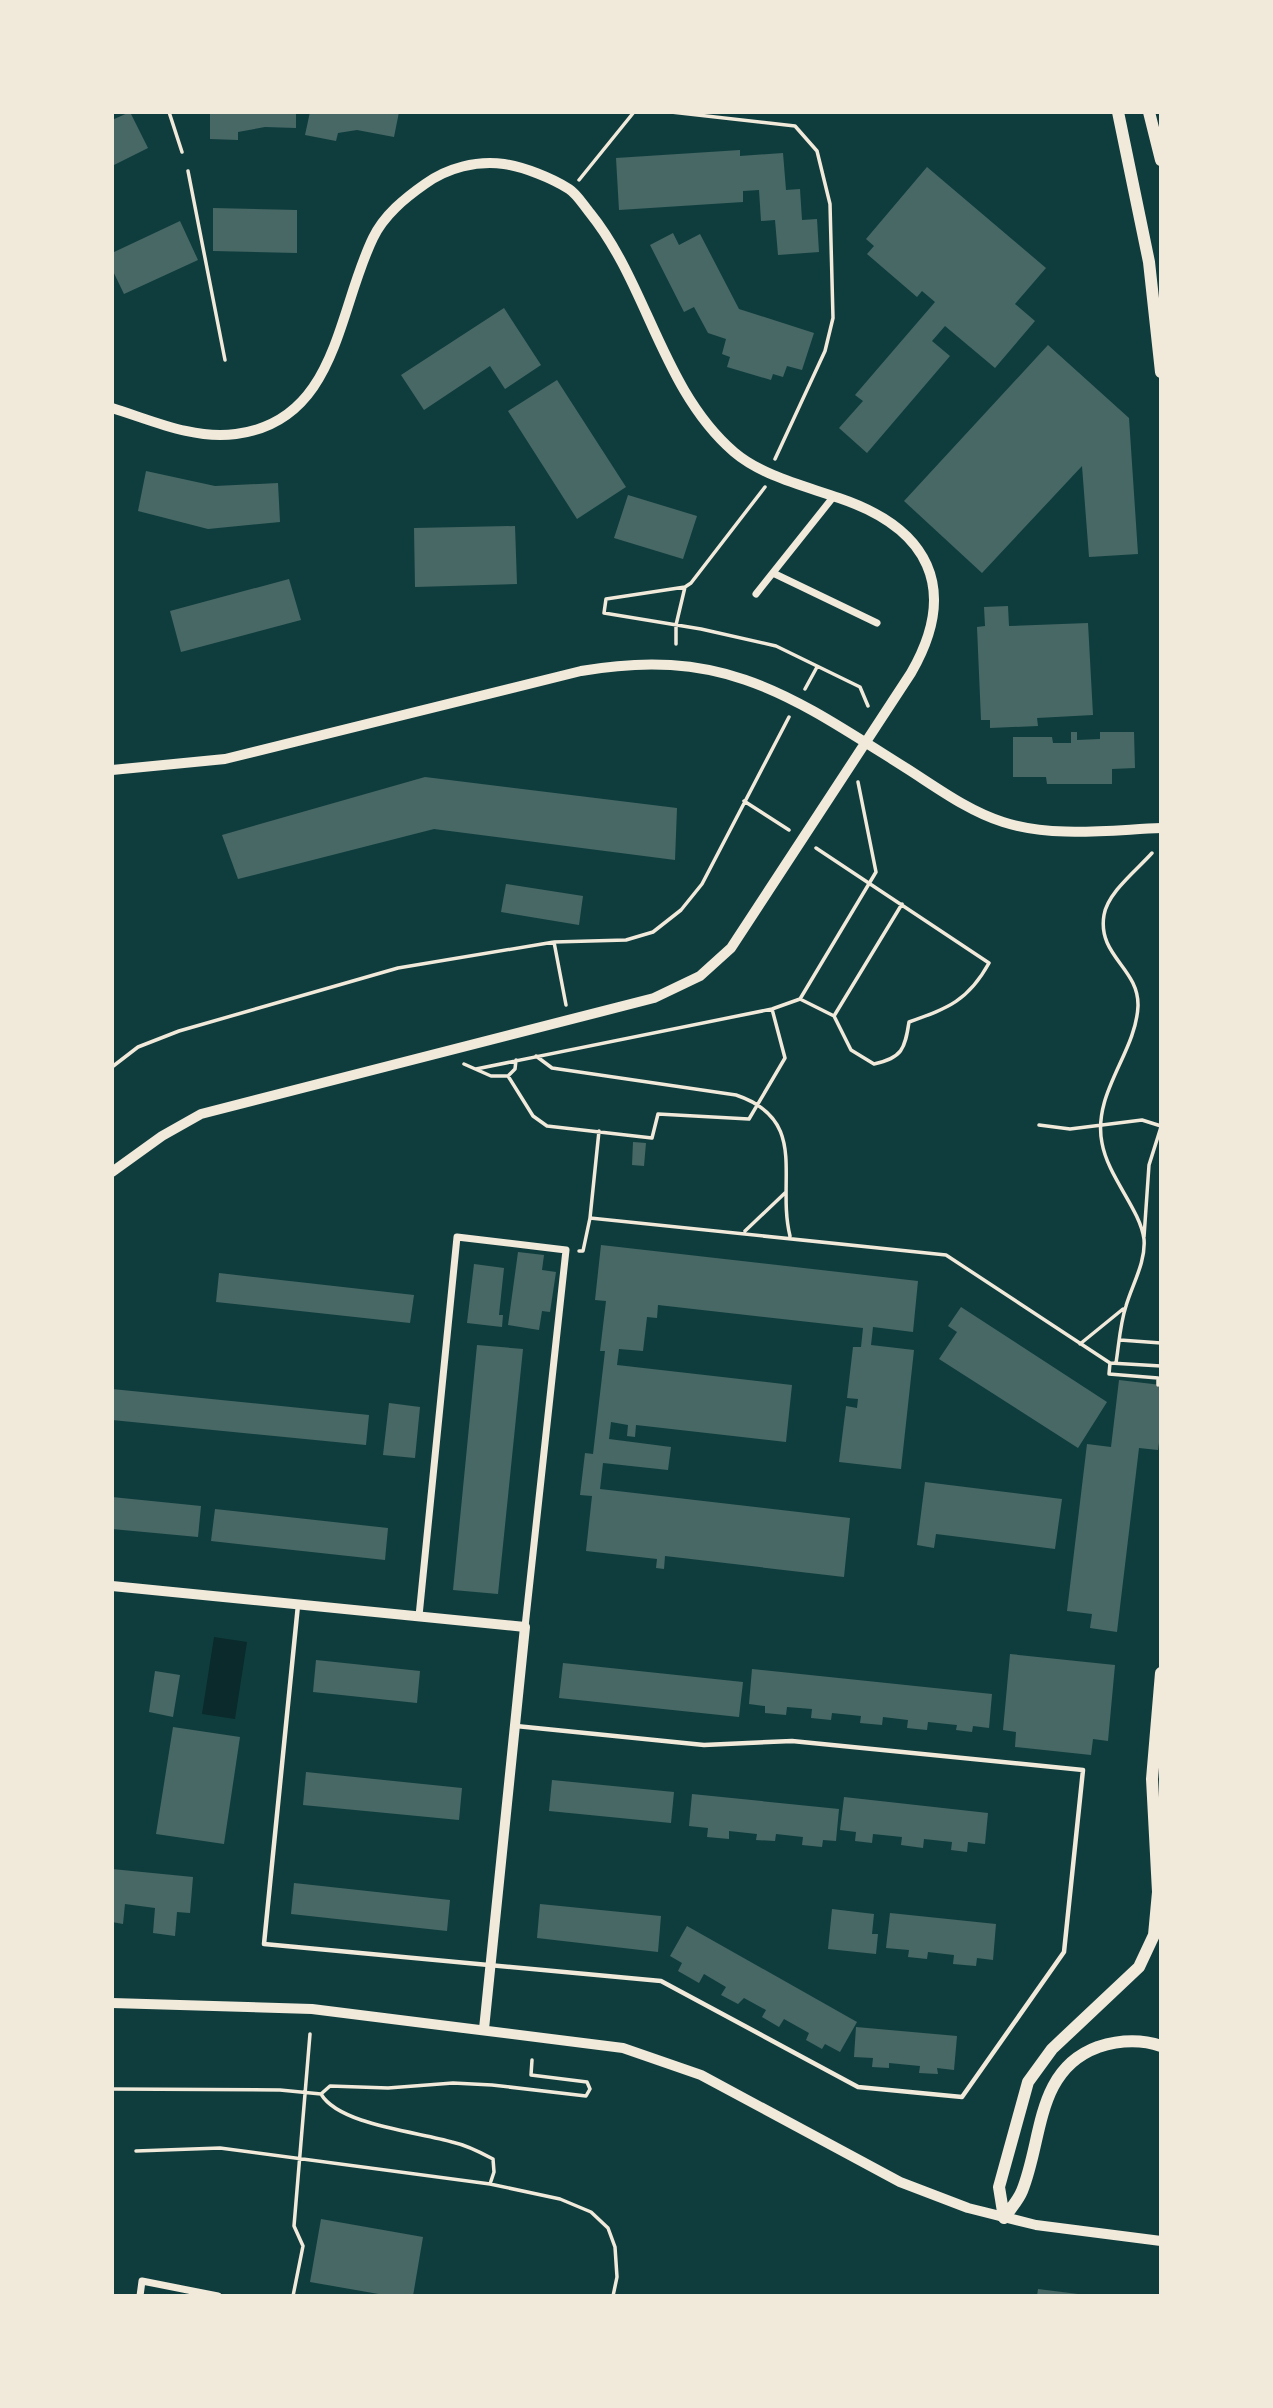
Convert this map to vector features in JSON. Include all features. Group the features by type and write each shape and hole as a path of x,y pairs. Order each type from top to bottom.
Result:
{"main road":[{"path":"1118,112 1149,262 1161,372"},
{"path":"1150,112 1161,160"},
{"path":"1004,2218 999,2187 1028,2082 1052,2049 1139,1967 1154,1935 1158,1915 1152,1779 1161,1673"},
{"path":"1004,2218 1022,2192 1048,2095 1072,2062 1111,2043 1129,2040 1161,2046"}],"street":[{"path":"112,408 190,432 234,435 272,425 308,398 327,365 374,237 400,202 435,177 470,164 504,164 571,190 607,234 686,391 711,428 736,454 770,472 878,513 904,531 923,554 932,576 936,598 925,650 731,948 700,976 654,998 201,1114 162,1136 112,1172"},
{"path":"756,594 834,496"},
{"path":"773,573 877,624"},
{"path":"112,770 225,759 581,671 642,663 703,666 746,678 783,693 962,804 1000,822 1056,832 1161,828"},
{"path":"419,1616 457,1237 566,1250 484,2029"},
{"path":"112,1586 525,1627"},
{"path":"112,2003 312,2009 603,2044 671,2063 737,2093 900,2182 1004,2218 1071,2230 1161,2241"},
{"path":"140,2296 142,2281 218,2296"}],"lane":[{"path":"299,1604 264,1944 661,1981 858,2087 962,2097 1064,1952 1083,1770 792,1741 704,1745 515,1726"}],"path":[{"path":"170,112 182,152"},
{"path":"571,190 634,112"},
{"path":"671,112 795,126 817,151 830,204 834,318 825,351 775,459"},
{"path":"187,171 225,360"},
{"path":"765,487 691,583 685,587 606,599 604,613 776,646 860,687 868,706"},
{"path":"676,644 676,625 685,587"},
{"path":"112,1067 138,1047 178,1031 398,968 554,942 626,940 653,932 681,910 702,884 771,750"},
{"path":"476,1069 772,1009 800,999 876,873 861,786 857,780"},
{"path":"744,801 767,817"},
{"path":"1144,1239 1110,1171 1101,1126 1111,1082 1133,1029 1138,1002 1122,965 1104,941 1104,913 1108,902 1152,853"},
{"path":"800,999 834,1017 851,1050 874,1064 891,1060 906,1046 909,1022 944,1010 976,988 989,963 902,904 869,886 853,872"},
{"path":"834,1017 902,904"},
{"path":"554,942 568,1018"},
{"path":"508,1076 533,1116 548,1126 652,1138 658,1114 749,1119 785,1058 772,1009"},
{"path":"536,1056 552,1068 736,1095 760,1103 782,1130 789,1164 786,1192 791,1237"},
{"path":"460,1062 491,1076 508,1076 514,1069 516,1060"},
{"path":"1039,1125 1070,1129 1142,1120 1161,1127 1149,1165 1141,1262 1125,1308 1116,1363"},
{"path":"566,1250 583,1251 590,1218 598,1131"},
{"path":"744,1232 786,1192"},
{"path":"590,1218 946,1255 1110,1363 1161,1366"},
{"path":"1080,1344 1125,1308"},
{"path":"1120,1340 1161,1343"},
{"path":"1110,1363 1110,1374 1158,1378 1158,1385"},
{"path":"293,2296 303,2246 295,2226 310,2034"},
{"path":"321,2094 330,2086 388,2088 453,2083 586,2096 590,2089 587,2082 531,2075 532,2060"},
{"path":"112,2089 305,2091 321,2094 325,2101 353,2117 453,2142 493,2159 494,2172 490,2183"},
{"path":"136,2151 220,2148 490,2183 560,2199 591,2212 608,2228 615,2246 617,2277 613,2296"}],"water":[{"path":"214,1637 247,1642 235,1719 202,1714"}],"building":[{"path":"130,112 148,148 112,166 112,120"},
{"path":"210,112 296,112 296,128 265,127 238,132 238,140 210,139"},
{"path":"310,112 399,112 394,137 357,130 338,133 336,141 305,135"},
{"path":"740,150 740,156 783,153 786,190 800,189 802,220 817,219 819,252 778,255 775,220 761,221 759,190 743,191 743,202 619,210 616,158"},
{"path":"927,167 1046,268 1015,304 1035,321 995,368 945,326 932,341 950,356 867,453 839,428 863,401 855,395 935,302 922,291 917,297 867,254 874,246 866,239"},
{"path":"213,208 297,210 297,253 213,251"},
{"path":"180,221 198,260 124,294 112,269 112,253"},
{"path":"673,233 679,245 700,234 739,309 814,333 802,370 787,366 783,377 773,374 771,380 727,367 730,357 722,354 726,339 708,333 694,307 684,312 650,245"},
{"path":"504,308 541,365 505,389 490,366 424,410 401,375"},
{"path":"1048,345 1129,418 1138,554 1089,557 1082,466 982,573 904,501"},
{"path":"557,380 626,487 577,519 508,411"},
{"path":"146,471 215,486 278,483 280,522 208,529 138,511"},
{"path":"628,495 697,516 683,559 614,538"},
{"path":"515,526 517,584 415,587 414,528"},
{"path":"289,579 301,620 181,652 170,611"},
{"path":"1008,606 1009,626 1088,623 1093,715 1037,718 1038,726 990,728 990,720 981,720 977,627 985,626 984,607"},
{"path":"1071,732 1077,732 1077,740 1100,739 1100,732 1134,732 1135,768 1112,769 1112,784 1047,784 1046,777 1013,777 1013,737 1052,737 1053,743 1071,743"},
{"path":"425,777 677,808 675,860 434,829 238,879 222,835"},
{"path":"506,884 583,896 579,925 501,912"},
{"path":"633,1142 646,1143 644,1166 632,1165"},
{"path":"601,1245 918,1281 913,1332 873,1327 871,1345 914,1350 901,1469 839,1462 846,1406 857,1408 858,1399 847,1398 853,1347 861,1347 863,1328 658,1305 657,1318 647,1317 643,1351 619,1349 617,1365 792,1385 786,1442 636,1425 635,1437 627,1436 628,1425 611,1422 609,1439 671,1447 668,1470 603,1463 600,1489 850,1518 844,1577 665,1556 664,1569 656,1568 657,1559 586,1551 592,1496 580,1495 585,1453 593,1454 605,1351 600,1351 606,1301 595,1300"},
{"path":"518,1252 544,1255 542,1270 556,1272 550,1312 542,1311 539,1330 508,1325"},
{"path":"474,1264 504,1268 499,1315 503,1315 502,1327 467,1323"},
{"path":"219,1273 414,1295 410,1323 216,1302"},
{"path":"961,1307 1107,1402 1078,1448 939,1359 957,1332 948,1326"},
{"path":"477,1345 523,1349 498,1594 453,1590"},
{"path":"1119,1380 1161,1385 1161,1427 1158,1450 1139,1448 1117,1632 1090,1628 1092,1614 1067,1611 1087,1444 1111,1447"},
{"path":"112,1389 369,1415 366,1445 112,1420"},
{"path":"389,1403 420,1407 415,1458 383,1455"},
{"path":"925,1482 1062,1499 1055,1549 936,1534 934,1548 917,1545"},
{"path":"112,1497 201,1506 198,1537 112,1529"},
{"path":"215,1509 388,1528 385,1560 211,1541"},
{"path":"1010,1654 1115,1665 1108,1741 1093,1739 1091,1755 1015,1747 1016,1732 1003,1730"},
{"path":"316,1660 420,1671 417,1703 313,1692"},
{"path":"563,1663 743,1682 739,1717 559,1698"},
{"path":"752,1669 992,1694 989,1728 973,1726 972,1732 956,1730 957,1725 928,1722 927,1730 907,1728 908,1720 883,1717 882,1725 860,1723 861,1716 832,1713 831,1720 811,1718 812,1709 787,1707 786,1715 765,1713 765,1706 749,1704"},
{"path":"155,1671 180,1675 173,1717 149,1712"},
{"path":"173,1727 240,1737 224,1844 156,1834"},
{"path":"306,1772 462,1788 459,1820 303,1805"},
{"path":"552,1780 674,1792 671,1823 549,1811"},
{"path":"692,1794 839,1809 836,1841 823,1840 822,1847 802,1845 803,1837 776,1834 775,1841 756,1840 757,1834 729,1831 729,1839 707,1837 708,1828 689,1826"},
{"path":"844,1797 988,1813 985,1844 968,1842 967,1852 951,1850 952,1842 924,1839 923,1848 901,1845 902,1837 873,1834 872,1843 855,1841 856,1832 840,1830"},
{"path":"112,1869 193,1877 190,1913 177,1912 175,1936 153,1933 155,1908 125,1904 123,1924 112,1922"},
{"path":"294,1883 450,1900 447,1931 291,1914"},
{"path":"540,1904 661,1916 658,1952 537,1938"},
{"path":"832,1909 874,1914 872,1934 878,1934 876,1954 828,1949"},
{"path":"890,1913 996,1924 993,1960 977,1958 976,1966 953,1964 954,1955 928,1952 927,1959 908,1957 909,1950 886,1948"},
{"path":"687,1926 857,2022 840,2052 825,2044 822,2049 806,2040 809,2033 784,2019 779,2027 762,2017 766,2010 744,1998 738,2004 721,1995 726,1987 704,1974 699,1983 678,1971 682,1963 670,1956"},
{"path":"856,2027 957,2036 954,2070 937,2068 938,2074 919,2073 920,2066 889,2063 889,2068 872,2067 873,2058 854,2057"},
{"path":"321,2219 423,2237 413,2296 390,2296 310,2282"},
{"path":"1038,2289 1078,2294 1078,2296 1037,2296"}]}
